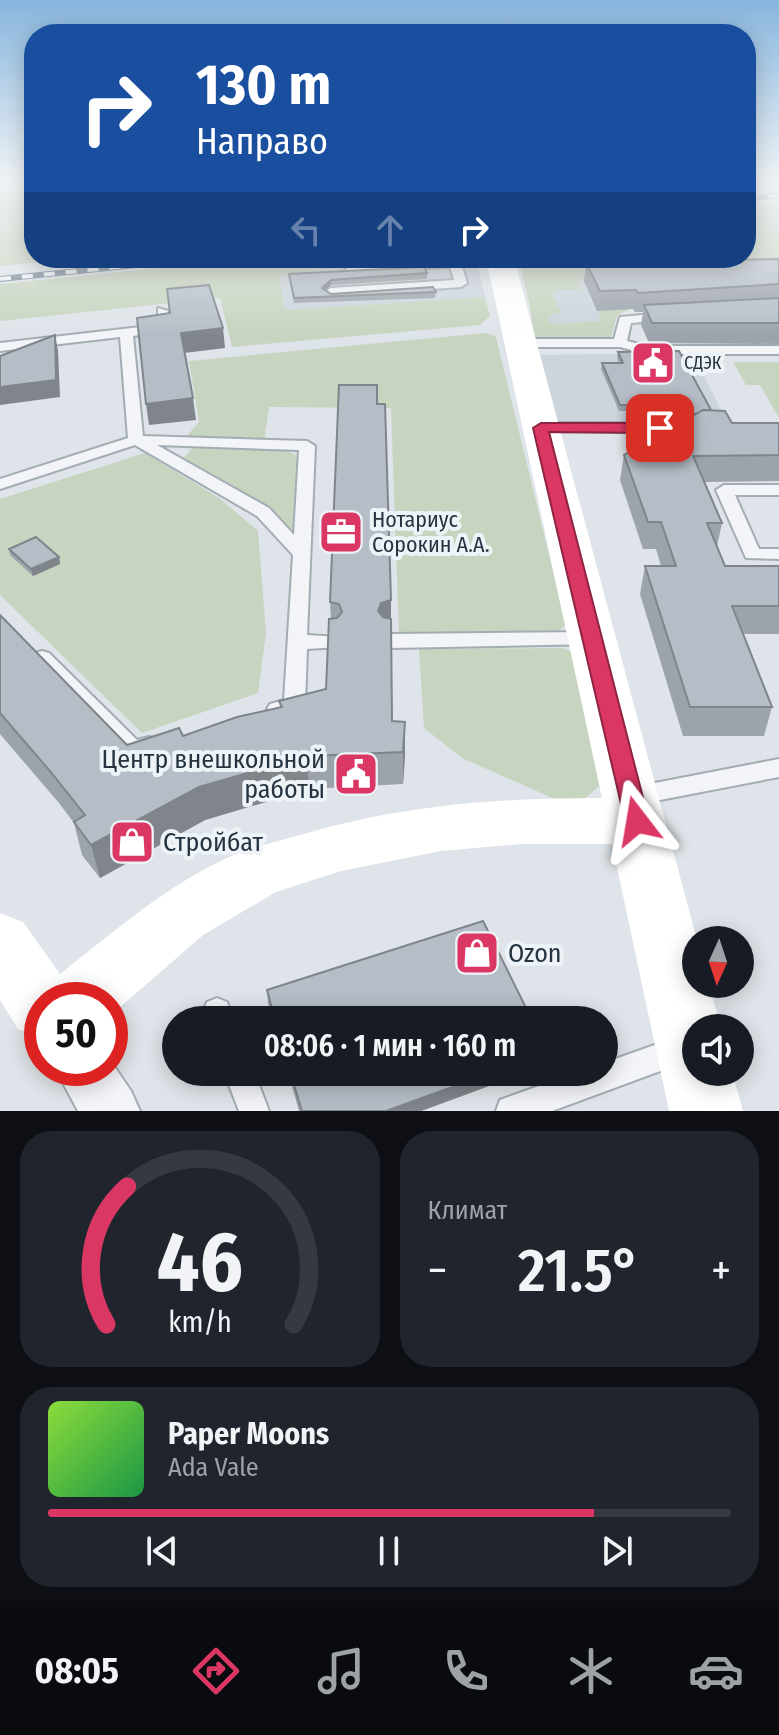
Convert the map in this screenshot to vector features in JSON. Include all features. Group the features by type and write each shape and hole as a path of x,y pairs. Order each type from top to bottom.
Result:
{"main road":[{"path":"502,268 683,1014"},
{"path":"101,982 181,916 256,873 341,847 441,827 634,809"},
{"path":"0,942 26,982"}],"street":[{"path":"95,1086 111,1111"}],"lane":[{"path":"351,270 381,268"},
{"path":"331,292 461,283 456,268"},
{"path":"0,347 165,328 162,311"},
{"path":"620,343 625,320 672,317"},
{"path":"126,333 136,440"},
{"path":"520,343 620,343 647,350 779,350"},
{"path":"541,428 715,428"},
{"path":"136,440 263,512 301,553"},
{"path":"0,484 136,440 307,446 294,705 250,717"},
{"path":"779,490 724,490 752,554 779,554"},
{"path":"391,641 592,639"},
{"path":"25,642 133,750 163,741"},
{"path":"297,642 331,642"},
{"path":"634,809 779,768"},
{"path":"511,1111 682,1078"},
{"path":"244,1086 254,1111"}],"shaded area":[{"path":"478,268 485,297 285,310 279,276 321,269"},
{"path":"779,275 607,294 603,321 551,324 547,315 551,294 557,290 579,290 577,279"},
{"path":"692,353 729,425 554,424 534,355"}],"green space":[{"path":"0,232 24,232 24,264 0,266"},
{"path":"756,232 779,232 779,275 578,279 580,290 557,290 552,294 561,312 548,315 551,324 602,321 591,298 607,294 649,298 617,316 611,338 534,338 520,268 756,268"},
{"path":"159,268 323,268 279,276 285,310 485,297 490,316 480,325 232,347 220,298 0,321 0,284"},
{"path":"486,333 496,337 566,625 557,632 399,634 391,408 269,407 264,441 184,439 199,422 189,361"},
{"path":"733,362 779,362 779,418 760,385 746,385"},
{"path":"195,445 279,447 299,457 296,530 283,527 181,461"},
{"path":"145,453 219,498 258,531 266,633 258,693 142,733 0,595 0,499"},
{"path":"563,648 577,655 603,783 584,799 557,800 462,758 424,728 419,649"}],"building":[{"path":"756,259 778,259 779,284 638,293 636,290 600,291 588,268 756,268"},
{"path":"424,268 427,273 331,280 322,288 331,294 433,287 436,292 294,298 289,274"},
{"path":"209,285 223,328 181,333 193,398 146,404 137,318 170,313 167,289"},
{"path":"779,298 779,323 652,323 644,305"},
{"path":"55,335 56,380 0,387 0,356"},
{"path":"679,351 711,410 697,414 645,414 641,405 620,405 602,363 623,363 618,352"},
{"path":"339,385 377,385 377,404 385,404 391,600 381,603 378,611 383,617 391,619 392,721 405,722 403,752 307,756 199,787 91,845 74,822 85,815 0,713 0,615 127,745 179,728 183,736 237,717 282,707 279,701 326,689 329,619 337,618 342,612 339,604 330,602"},
{"path":"703,410 725,411 732,423 779,423 779,455 693,456 722,523 707,523 725,566 779,566 779,606 732,606 772,707 690,707 645,566 676,566 661,522 648,522 624,455"},
{"path":"36,537 59,557 31,569 9,549"},
{"path":"483,921 525,1006 271,1006 267,990"},
{"path":"294,1086 455,1086 386,1111 302,1111"}],"railway":[{"path":"0,279 107,268"}],"place":[{"name":"СДЭК","path":"653,363"},
{"name":"Нотариус Сорокин А.А.","path":"341,532"},
{"name":"Центр внешкольной работы","path":"356,774"},
{"name":"Стройбат","path":"132,842"},
{"name":"Ozon","path":"477,953"}],"route":[{"path":"637,821 541,428 660,428"}]}
